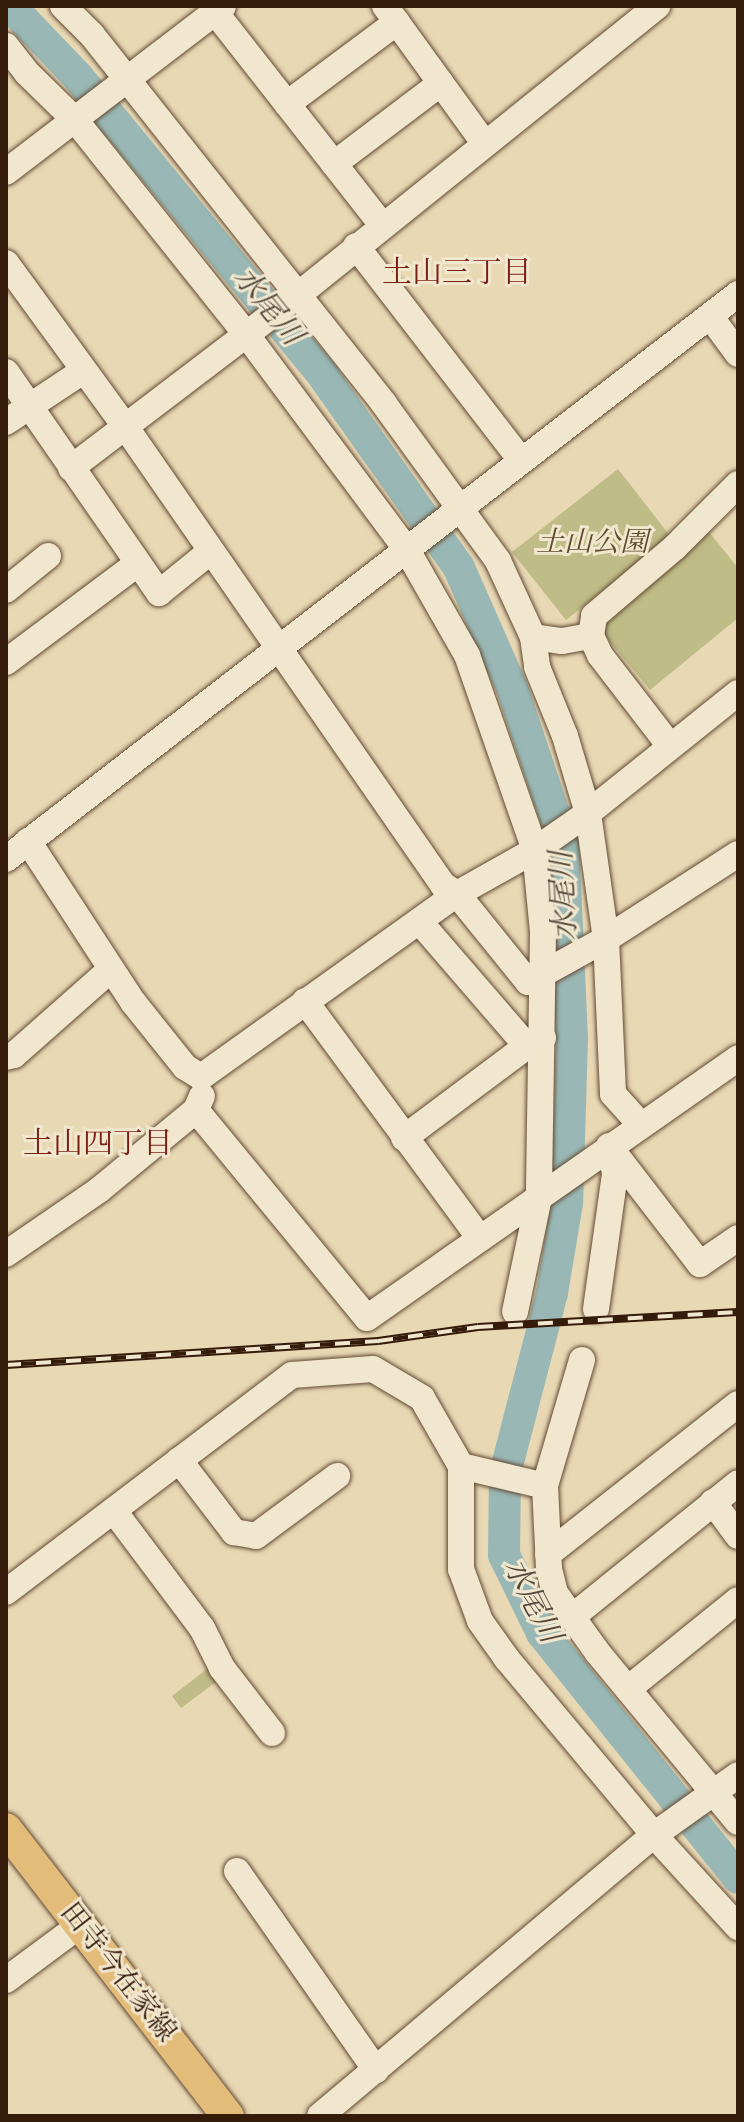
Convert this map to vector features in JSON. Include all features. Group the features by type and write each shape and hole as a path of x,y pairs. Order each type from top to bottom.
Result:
{"main road":[{"name":"田寺今在家線","path":"6,1829 228,2116"}],"street":[{"path":"63,6 92,35 384,404 498,561 533,637 537,667 565,736 588,813 606,939 613,1094 640,1124"},
{"path":"71,468 127,429 298,295 657,6"},
{"path":"6,172 76,121 208,11 287,104 382,225"},
{"path":"287,104 391,14 484,143"},
{"path":"6,46 27,73 76,121 246,334 407,550 467,655 535,850 544,976 535,1042 539,1197 515,1312"},
{"path":"334,164 441,83"},
{"path":"356,246 521,460"},
{"path":"6,263 127,429 443,885 457,894 528,982 544,976 606,939 738,854"},
{"path":"6,859 738,294"},
{"path":"710,316 738,354"},
{"path":"6,422 83,371"},
{"path":"6,372 159,593 211,551"},
{"path":"670,746 600,655 591,636 594,616 675,547 738,484"},
{"path":"6,590 48,556"},
{"path":"6,662 137,564"},
{"path":"533,637 562,641 591,636"},
{"path":"201,1077 457,894 535,850 588,813 738,693"},
{"path":"28,841 110,970 185,1067 201,1077"},
{"path":"419,921 535,1042"},
{"path":"6,1057 14,1055 110,970"},
{"path":"305,1001 480,1238"},
{"path":"404,1138 535,1042"},
{"path":"196,1110 367,1318 738,1058"},
{"path":"6,1254 99,1190 196,1110 202,1096 201,1077"},
{"path":"609,1146 700,1264 738,1238"},
{"path":"596,1309 615,1173 609,1146"},
{"path":"582,1360 545,1486 548,1554 555,1593 628,1689 738,1822"},
{"path":"6,1592 292,1375 373,1369 422,1398 461,1466 461,1569 480,1621 507,1659 654,1835 738,1927"},
{"path":"548,1554 738,1404"},
{"path":"179,1460 234,1532 256,1536 337,1476"},
{"path":"461,1466 545,1486"},
{"path":"572,1617 738,1483"},
{"path":"713,1502 738,1536"},
{"path":"114,1511 202,1628 222,1668 272,1733"},
{"path":"628,1689 738,1600"},
{"path":"320,2116 654,1835 738,1775"},
{"path":"237,1871 376,2070"},
{"path":"6,1980 80,1925"}],"green space":[{"name":"土山公園","path":"618,469 671,537 566,620 512,552"},
{"path":"709,532 738,568 738,618 650,690 601,631 603,619"},
{"path":"211,1666 220,1679 181,1708 172,1696"}],"waterway":[{"name":"水尾川","path":"10,6 78,77 324,377 459,568 512,688 563,840 572,1038 567,1203 552,1293 505,1473 504,1555 542,1633 738,1878"}],"railway":[{"path":"6,1365 378,1341 478,1327 738,1312"}],"district":[{"name":"土山三丁目","path":"457,274"},
{"name":"土山四丁目","path":"98,1145"}]}
